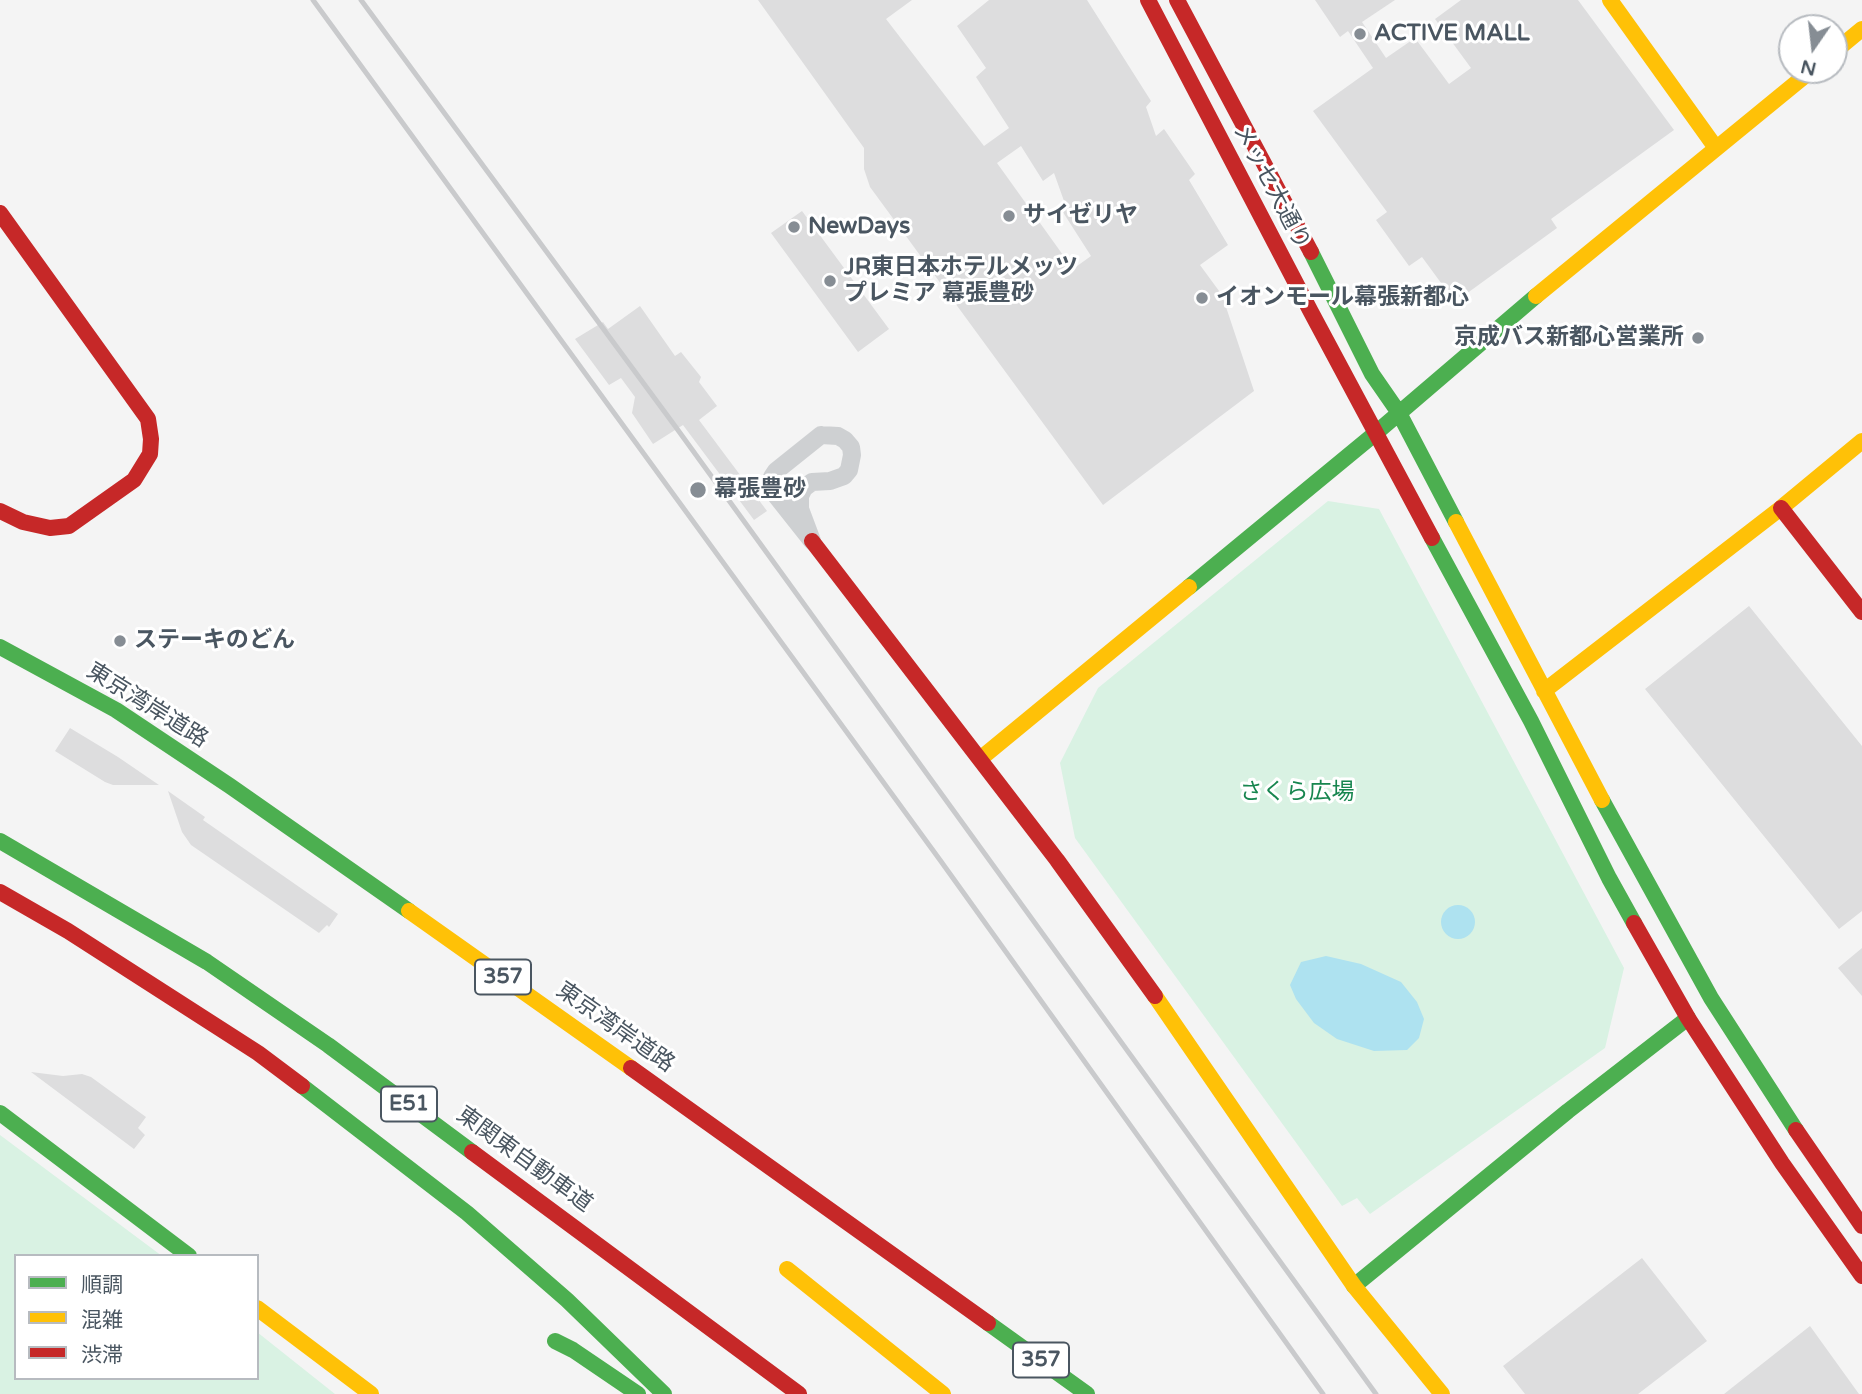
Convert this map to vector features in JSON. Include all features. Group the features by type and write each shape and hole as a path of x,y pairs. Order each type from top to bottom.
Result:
{"main road":[{"name":"メッセ大通り","path":"1147,0 1531,721 1609,878 1688,1018 1782,1163 1862,1276"},
{"name":"メッセ大通り","path":"1177,0 1336,298 1372,374 1399,413 1544,691 1711,998 1818,1165 1862,1226"},
{"path":"1609,0 1716,148"},
{"path":"1848,40 1862,29"},
{"path":"980,759 1377,432 1562,274 1795,84"},
{"path":"0,213 148,419 151,439 150,454 134,480 69,526 50,528 23,522 0,511"},
{"path":"1544,691 1781,508 1862,441"},
{"path":"1781,508 1862,611"},
{"path":"812,541 1126,954 1354,1286 1442,1394"},
{"name":"357","path":"0,634 80,679 116,710"},
{"name":"東京湾岸道路","path":"0,647 116,710 230,786 565,1020 1087,1394"},
{"name":"東関東自動車道","path":"0,841 207,962 317,1038 799,1394"},
{"name":"E51","path":"0,892 68,931 258,1053 358,1127 467,1213 567,1300 664,1394"},
{"path":"1354,1286 1568,1111 1688,1018"},
{"path":"0,1113 186,1254"},
{"path":"787,1269 943,1394"},
{"path":"259,1310 370,1394"},
{"path":"994,1326 1041,1382"},
{"path":"555,1341 573,1350 638,1394"}],"street":[{"path":"821,435 838,436 851,447 849,470 837,480 812,482 804,488 800,496 800,509 812,541 774,494 772,477 821,435"}],"green space":[{"name":"さくら広場","path":"1328,501 1379,509 1624,968 1605,1048 1370,1214 1357,1198 1342,1206 1075,838 1060,763 1098,688"},
{"path":"0,1135 159,1254 14,1254 14,1380 259,1380 259,1334 335,1394 0,1394"}],"water":[{"path":"1458,905 1470,910 1475,922 1470,934 1458,939 1446,934 1441,922 1446,910"},
{"path":"1326,956 1361,964 1401,982 1417,1002 1424,1019 1419,1038 1407,1050 1374,1051 1337,1039 1314,1023 1296,999 1290,985 1301,962"}],"building":[{"path":"758,0 912,0 886,19 984,146 1009,128 976,77 986,68 957,26 989,0 1087,0 1151,101 1146,107 1156,136 1164,129 1195,174 1189,180 1228,245 1200,265 1222,295 1254,391 1103,505 870,187 864,169 864,148","holes":["1021,146 1043,181 1054,173 1064,201 1059,206 1091,256 1073,269 997,163"]},
{"path":"1315,0 1395,0 1362,22 1386,58 1415,38 1449,84 1471,68 1435,19 1461,0 1578,0 1674,130 1551,219 1557,228 1455,302 1422,257 1409,266 1376,220 1387,212 1313,111 1373,68 1348,31 1340,37"},
{"name":"JR東日本ホテルメッツ プレミア 幕張豊砂","path":"802,211 889,329 858,352 771,233"},
{"name":"幕張豊砂","path":"640,306 675,356 681,352 701,377 699,382 717,406 699,420 767,511 754,520 683,425 653,444 632,413 635,397 621,378 609,385 575,339 603,322 608,329"},
{"path":"1749,606 1862,746 1862,911 1839,929 1645,689"},
{"path":"70,728 159,785 113,785 55,751"},
{"path":"168,791 205,817 203,820 338,914 329,927 327,925 319,933 191,845 182,832"},
{"path":"1862,948 1862,996 1838,968"},
{"path":"31,1072 63,1076 82,1074 91,1077 146,1117 138,1128 145,1135 134,1149"},
{"path":"1642,1258 1707,1341 1638,1394 1525,1394 1503,1366"},
{"path":"1810,1326 1859,1394 1724,1394"}],"railway":[{"path":"313,0 940,860 1323,1394"},
{"path":"361,0 675,426 1376,1394"}],"traffic: fast":[{"path":"1311,252 1372,374 1399,413 1456,522"},
{"path":"1189,587 1536,296"},
{"path":"1432,538 1531,721 1634,923"},
{"path":"0,647 116,710 409,911"},
{"path":"1602,800 1711,998 1796,1130"},
{"path":"0,841 207,962 328,1045 472,1152"},
{"path":"1354,1286 1568,1111 1688,1018"},
{"path":"302,1086 467,1213 567,1300 664,1394"},
{"path":"0,1113 186,1254"},
{"path":"988,1323 1087,1394"},
{"path":"555,1341 573,1350 638,1394"}],"traffic: slow":[{"path":"1610,0 1716,148"},
{"path":"1848,40 1862,29"},
{"path":"1536,296 1795,84"},
{"path":"1544,691 1781,508 1862,441"},
{"path":"1456,522 1602,800"},
{"path":"980,759 1189,587"},
{"path":"409,911 631,1068"},
{"path":"1155,996 1354,1286 1442,1394"},
{"path":"787,1269 943,1394"},
{"path":"259,1310 371,1394"}],"traffic: jam":[{"path":"1148,0 1432,538"},
{"path":"1177,0 1311,252"},
{"path":"0,213 148,419 151,439 150,454 134,480 69,526 50,528 23,522 0,511"},
{"path":"1781,508 1862,612"},
{"path":"812,541 1057,860 1155,996"},
{"path":"0,892 68,931 258,1053 302,1086"},
{"path":"1634,923 1688,1018 1782,1163 1862,1276"},
{"path":"631,1068 988,1323"},
{"path":"1796,1130 1862,1226"},
{"path":"472,1152 799,1394"}],"place":[{"name":"ACTIVE MALL","path":"1360,34"},
{"name":"サイゼリヤ","path":"1009,216"},
{"name":"NewDays","path":"794,227"},
{"name":"JR東日本ホテルメッツ プレミア 幕張豊砂","path":"830,281"},
{"name":"イオンモール幕張新都心","path":"1202,298"},
{"name":"京成バス新都心営業所","path":"1698,338"},
{"name":"幕張豊砂","path":"698,490"},
{"name":"ステーキのどん","path":"120,641"}]}
